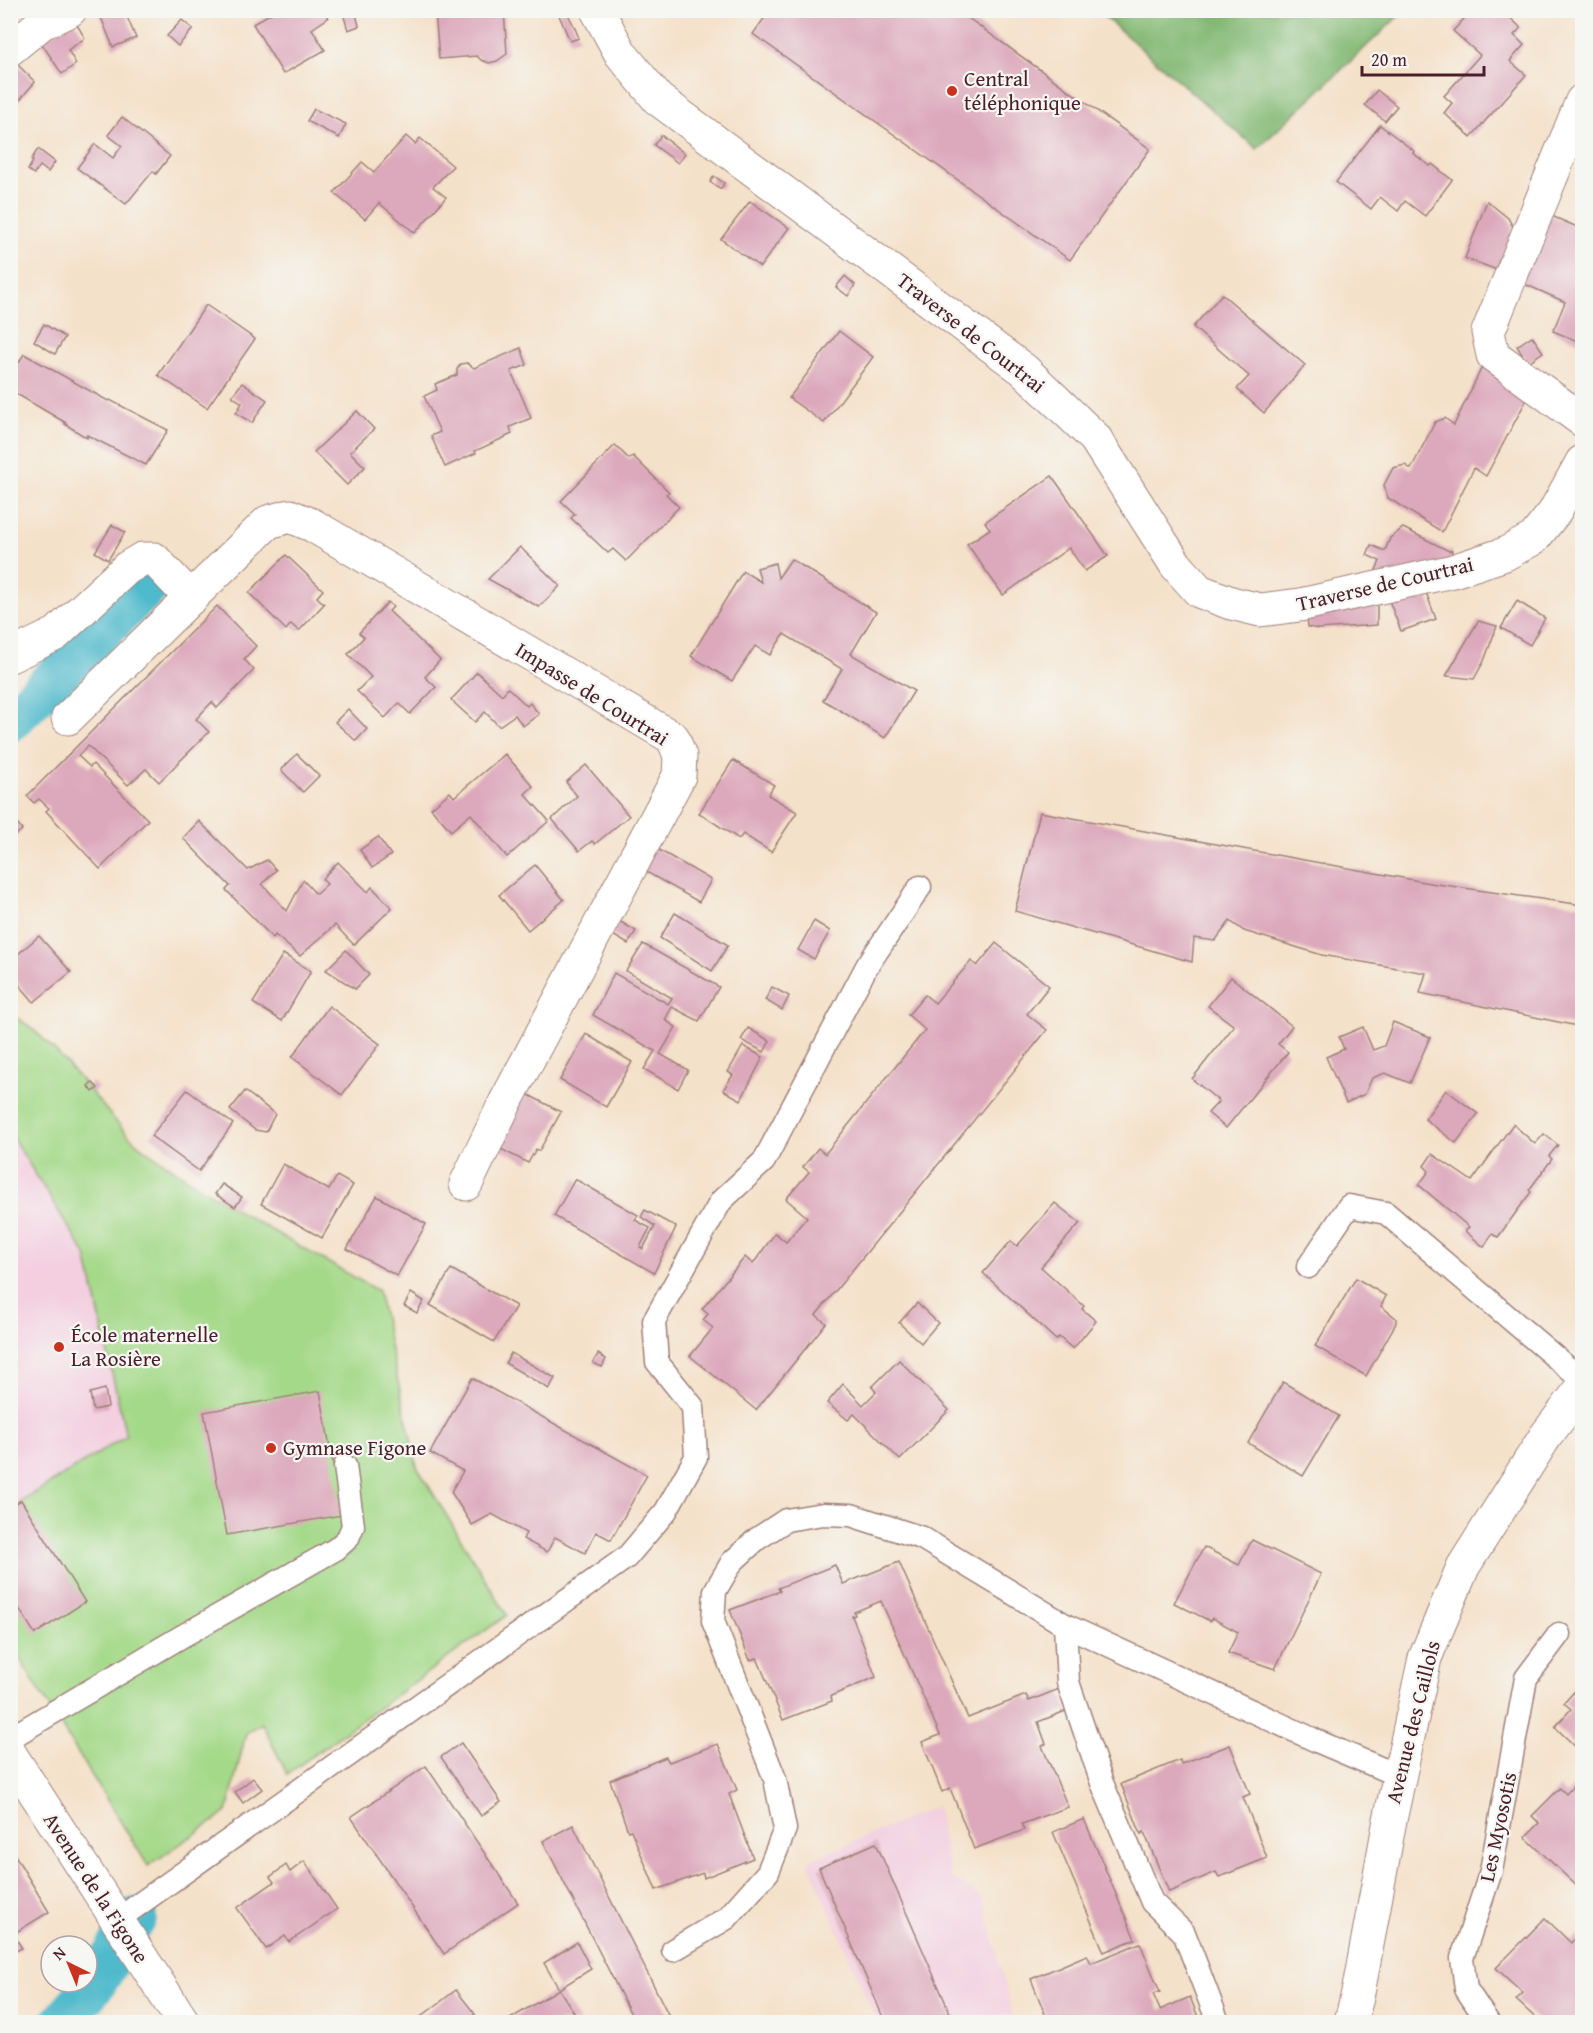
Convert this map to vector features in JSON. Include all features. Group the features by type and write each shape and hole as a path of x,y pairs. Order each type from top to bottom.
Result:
{"street":[{"path":"10,49 42,23 70,10"},
{"name":"Traverse de Courtrai","path":"597,10 621,54 658,99 1032,377 1095,438 1176,565 1199,591 1231,603 1260,610 1270,609 1453,571 1505,554 1534,538 1554,513 1582,462"},
{"path":"1582,101 1488,332 1493,355 1582,420"},
{"name":"Impasse de Courtrai","path":"68,718 185,590 268,522 290,516 312,525 673,738 680,756 679,776 506,1102 466,1184"},
{"path":"10,656 56,634 127,568 142,559 154,559 185,590"},
{"name":"Avenue des Caillols","path":"1351,2022 1399,1776 1425,1658 1463,1567 1545,1437 1582,1388"},
{"name":"Avenue de la Figone","path":"16,1772 110,1909 183,2022"}],"lane":[{"path":"110,1909 627,1557 666,1511 696,1456 693,1407 657,1362 654,1321 721,1202 764,1161 867,966 920,887"},
{"path":"1308,1267 1349,1206 1386,1213 1582,1380"},
{"path":"10,1738 336,1549 348,1538 353,1526 345,1466"},
{"path":"673,1950 727,1918 768,1872 784,1829 775,1779 713,1621 715,1591 732,1562 756,1539 786,1520 823,1514 851,1515 922,1538 1065,1625 1399,1776"},
{"path":"1065,1625 1068,1682 1102,1783 1152,1902 1184,1933 1218,2022"},
{"name":"Les Myosotis","path":"1488,2022 1466,1989 1462,1958 1491,1871 1526,1678 1559,1634"}],"shaded area":[{"name":"École maternelle La Rosière","path":"10,1135 86,1255 127,1436 11,1508"},
{"path":"937,1806 950,1877 983,1898 1014,2022 877,2022 808,1861"}],"green space":[{"path":"1098,11 1404,11 1257,149"},
{"path":"11,1016 23,1022 55,1051 141,1147 224,1202 378,1291 417,1467 507,1615 287,1774 262,1723 246,1733 227,1812 148,1866 11,1645 11,1508 126,1436 86,1255 11,1135"}],"building":[{"path":"98,10 124,10 136,38 113,47"},
{"path":"276,10 324,10 328,18 312,29 325,50 283,74 253,24"},
{"path":"342,10 355,10 359,26 348,30"},
{"path":"435,10 504,10 507,54 489,63 477,56 439,59"},
{"path":"566,10 579,38 570,41 558,13"},
{"name":"Central téléphonique","path":"770,10 957,10 1150,149 1070,260 753,34"},
{"path":"1472,10 1502,10 1521,28 1514,35 1524,45 1510,61 1526,75 1471,137 1444,113 1452,103 1444,96 1480,55 1453,31"},
{"path":"74,20 85,38 68,50 76,64 62,74 40,41"},
{"path":"182,20 193,29 178,46 167,36"},
{"path":"15,62 35,82 10,111 10,66"},
{"path":"1377,90 1397,106 1385,121 1365,105"},
{"path":"314,109 346,124 339,138 307,121"},
{"path":"122,117 170,156 156,174 153,171 126,204 77,168 95,144 113,158 122,146 108,135"},
{"path":"1380,125 1430,166 1432,164 1452,180 1425,216 1405,201 1398,211 1380,197 1371,209 1336,182"},
{"path":"661,135 685,154 678,163 654,145"},
{"path":"406,136 415,144 420,138 453,166 433,187 446,197 415,233 379,203 365,219 334,193 362,162 374,172"},
{"path":"38,149 55,162 48,172 40,166 34,174 28,170"},
{"path":"714,176 724,183 721,189 710,182"},
{"path":"750,201 789,228 760,267 721,239"},
{"path":"1487,201 1508,218 1513,227 1497,270 1465,258"},
{"path":"1547,214 1582,229 1582,343 1553,331 1565,302 1520,282"},
{"path":"845,276 855,285 848,296 836,287"},
{"path":"1222,294 1305,365 1264,413 1237,389 1249,376 1193,327"},
{"path":"206,305 255,339 207,408 158,375"},
{"path":"44,324 65,337 55,354 34,341"},
{"path":"839,331 873,357 824,423 789,398"},
{"path":"1532,336 1543,352 1527,363 1517,346"},
{"path":"521,348 527,365 511,371 531,418 510,427 512,434 445,467 431,436 440,432 424,396 437,390 435,384 457,375 457,369 461,364 467,363 474,368"},
{"path":"24,354 108,401 168,430 146,465 87,435 87,438 10,390 10,377"},
{"path":"1484,363 1529,395 1486,476 1474,468 1442,532 1388,498 1384,485 1393,468 1405,465 1411,469 1435,422 1445,418 1454,425"},
{"path":"242,383 267,400 252,423 236,413 242,403 232,396"},
{"path":"357,411 374,429 350,452 365,467 347,485 314,452"},
{"path":"615,445 629,459 633,456 669,492 666,494 679,507 626,561 613,549 608,553 571,518 575,514 561,501"},
{"path":"1052,476 1108,556 1085,571 1069,548 1003,595 967,544 990,529 985,522"},
{"path":"112,525 125,532 108,560 95,552"},
{"path":"1403,528 1449,551 1452,550 1451,561 1373,577 1380,561 1367,555 1371,545 1385,551 1390,538"},
{"path":"520,547 560,586 539,607 488,579"},
{"path":"286,555 323,590 317,597 324,604 299,631 291,624 286,630 249,593"},
{"path":"791,559 876,612 851,654 914,691 885,738 823,700 842,669 784,634 770,655 755,646 732,681 691,656 743,571 761,582 757,568 775,563 778,578"},
{"path":"1424,587 1436,619 1401,631 1388,598"},
{"path":"1377,600 1377,625 1318,629 1308,627 1307,615"},
{"path":"1517,601 1545,618 1530,645 1501,628"},
{"path":"388,602 393,607 389,611 440,660 425,677 436,687 410,714 399,703 385,718 357,691 371,677 348,654 364,637 359,633"},
{"path":"217,606 256,646 244,659 254,670 217,708 212,702 196,719 209,732 159,782 146,769 128,785 88,746 78,756 90,767 93,764 148,820 100,869 46,811 49,808 39,799 34,803 27,796"},
{"path":"1478,621 1497,626 1484,661 1474,679 1446,676"},
{"path":"477,672 502,695 508,688 527,706 530,703 539,714 523,726 515,715 499,726 485,712 475,722 451,700"},
{"path":"348,709 367,729 356,741 335,722"},
{"path":"297,754 319,776 303,792 281,770"},
{"path":"505,754 533,786 525,794 549,821 507,857 471,814 451,831 431,808 450,792 454,797"},
{"path":"733,760 774,785 768,795 797,812 771,852 743,834 739,839 699,813"},
{"path":"586,765 629,816 595,844 592,841 579,851 552,819 577,796 566,782"},
{"path":"1040,812 1430,883 1582,905 1582,1027 1420,993 1426,973 1322,955 1244,931 1230,921 1215,941 1194,938 1192,962 1015,911"},
{"path":"13,819 22,830 10,840 10,821"},
{"path":"199,821 248,870 267,860 276,870 262,884 287,911 303,880 316,894 327,884 322,879 338,862 368,892 372,887 392,908 354,945 335,925 300,956 275,935 273,938 226,890 230,886 183,838"},
{"path":"378,837 391,855 372,868 360,850"},
{"path":"654,847 711,880 699,902 641,869"},
{"path":"535,865 564,900 528,930 499,895"},
{"path":"675,913 728,945 712,971 660,938"},
{"path":"619,921 636,931 628,944 611,934"},
{"path":"814,921 830,931 814,959 798,950"},
{"path":"39,936 71,972 34,1002 10,974 10,961"},
{"path":"996,943 1049,986 1027,1014 1047,1030 816,1315 826,1323 756,1410 690,1356 713,1328 703,1320 708,1314 702,1309 745,1257 753,1264 775,1233 786,1242 807,1217 786,1199 809,1172 803,1167 818,1148 825,1154 925,1030 908,1015 925,995 935,1003 971,961 977,966"},
{"path":"643,944 719,987 699,1021 672,1007 665,1020 676,1027 660,1054 688,1070 678,1089 644,1069 655,1051 593,1015 614,973 668,1004 672,998 626,971"},
{"path":"346,950 369,975 355,989 326,970"},
{"path":"283,954 311,971 282,1021 253,1003"},
{"path":"1231,977 1292,1026 1278,1044 1288,1052 1226,1128 1208,1113 1219,1101 1192,1079 1234,1026 1208,1006"},
{"path":"772,987 789,996 782,1010 765,1000"},
{"path":"329,1006 380,1044 342,1095 292,1057"},
{"path":"1393,1022 1430,1037 1410,1083 1385,1073 1372,1078 1365,1094 1346,1103 1326,1057 1344,1049 1339,1037 1363,1027 1373,1050 1384,1046"},
{"path":"748,1028 770,1041 764,1052 741,1040"},
{"path":"586,1034 632,1062 606,1107 560,1080"},
{"path":"743,1046 763,1057 741,1100 723,1090 733,1075 728,1072"},
{"path":"92,1082 98,1088 93,1092 88,1086"},
{"path":"187,1090 233,1124 199,1171 151,1136"},
{"path":"1446,1090 1478,1114 1456,1143 1425,1119"},
{"path":"245,1091 275,1114 266,1132 255,1130 230,1110"},
{"path":"525,1093 561,1112 539,1151 536,1149 528,1163 497,1147"},
{"path":"1513,1124 1535,1144 1544,1134 1558,1145 1549,1156 1552,1159 1529,1190 1531,1192 1498,1237 1492,1234 1484,1247 1465,1231 1469,1227 1419,1185 1429,1171 1424,1166 1432,1154 1472,1181"},
{"path":"283,1164 329,1190 337,1176 353,1185 322,1238 261,1204"},
{"path":"575,1179 638,1215 635,1220 650,1228 640,1247 643,1249 655,1226 641,1217 645,1210 676,1227 654,1273 554,1216"},
{"path":"222,1184 242,1197 235,1207 215,1194"},
{"path":"377,1196 426,1224 397,1276 347,1249"},
{"path":"1055,1203 1080,1223 1041,1267 1084,1306 1082,1309 1096,1321 1073,1349 1059,1337 1056,1340 983,1273 1011,1241 1017,1246"},
{"path":"451,1269 516,1306 494,1342 430,1305"},
{"path":"1356,1278 1386,1296 1381,1306 1396,1318 1396,1323 1366,1376 1315,1346"},
{"path":"411,1293 424,1301 417,1313 404,1306"},
{"path":"917,1303 938,1323 921,1343 899,1323"},
{"path":"511,1353 555,1378 549,1389 505,1363"},
{"path":"598,1354 606,1359 602,1367 593,1363"},
{"path":"899,1360 949,1410 900,1460 854,1414 848,1420 827,1403 843,1384 863,1405 876,1392 872,1387"},
{"path":"472,1378 647,1475 611,1540 596,1532 585,1553 555,1537 547,1552 523,1539 526,1533 492,1514 472,1525 451,1492 463,1471 430,1453"},
{"path":"1283,1382 1339,1416 1303,1476 1248,1443"},
{"path":"105,1389 108,1407 93,1410 90,1393"},
{"name":"Gymnase Figone","path":"320,1391 342,1515 227,1535 204,1412"},
{"path":"21,1500 85,1602 35,1634 10,1594 10,1507"},
{"path":"1252,1540 1321,1574 1275,1669 1228,1653 1238,1632 1212,1618 1210,1621 1174,1603 1204,1547 1239,1565"},
{"path":"899,1562 968,1718 1026,1695 1029,1701 1059,1689 1068,1710 1038,1722 1046,1744 1042,1746 1068,1807 1022,1824 1024,1830 974,1849 950,1788 942,1792 922,1742 940,1735 881,1601 854,1612 855,1615 852,1616 876,1677 831,1696 832,1701 783,1720 757,1658 750,1660 730,1610 780,1591 778,1588 835,1565 843,1584"},
{"path":"1582,1683 1582,1753 1555,1727 1571,1709 1564,1703"},
{"path":"461,1743 501,1802 481,1816 441,1757"},
{"path":"718,1744 737,1790 729,1794 753,1858 704,1878 703,1873 656,1890 631,1830 628,1831 610,1780 666,1757 669,1762"},
{"path":"1230,1745 1250,1794 1243,1797 1267,1858 1219,1877 1216,1872 1169,1892 1144,1832 1141,1834 1121,1784 1180,1760 1181,1764"},
{"path":"426,1766 518,1903 444,1954 351,1817"},
{"path":"1582,1777 1582,1891 1525,1837 1539,1823 1532,1816 1560,1788 1566,1794"},
{"path":"253,1778 262,1789 243,1803 235,1792"},
{"path":"1084,1819 1135,1939 1104,1952 1053,1832"},
{"path":"573,1825 672,2022 635,2022 543,1841"},
{"path":"876,1843 954,2022 885,2022 819,1868"},
{"path":"10,1847 49,1912 13,1934 22,1948 10,1954"},
{"path":"304,1861 337,1909 289,1942 285,1936 266,1949 237,1908 274,1882 270,1877 286,1865 290,1872"},
{"path":"1545,1918 1571,1943 1577,1936 1582,1941 1582,2022 1540,2022 1516,2000 1523,1993 1496,1968"},
{"path":"577,1942 591,1969 559,1989 544,1963"},
{"path":"1140,1943 1160,1992 1153,1994 1160,2010 1190,1997 1200,2022 1048,2022 1031,1979 1087,1955 1091,1963"},
{"path":"559,1989 580,2022 512,2022 510,2019"},
{"path":"456,1990 475,2014 464,2022 414,2022"}],"waterway":[{"path":"10,721 149,585"},
{"path":"62,2022 95,1984 136,1918"}],"place":[{"name":"Central téléphonique","path":"952,91"},
{"name":"École maternelle La Rosière","path":"59,1347"},
{"name":"Gymnase Figone","path":"271,1448"}]}
